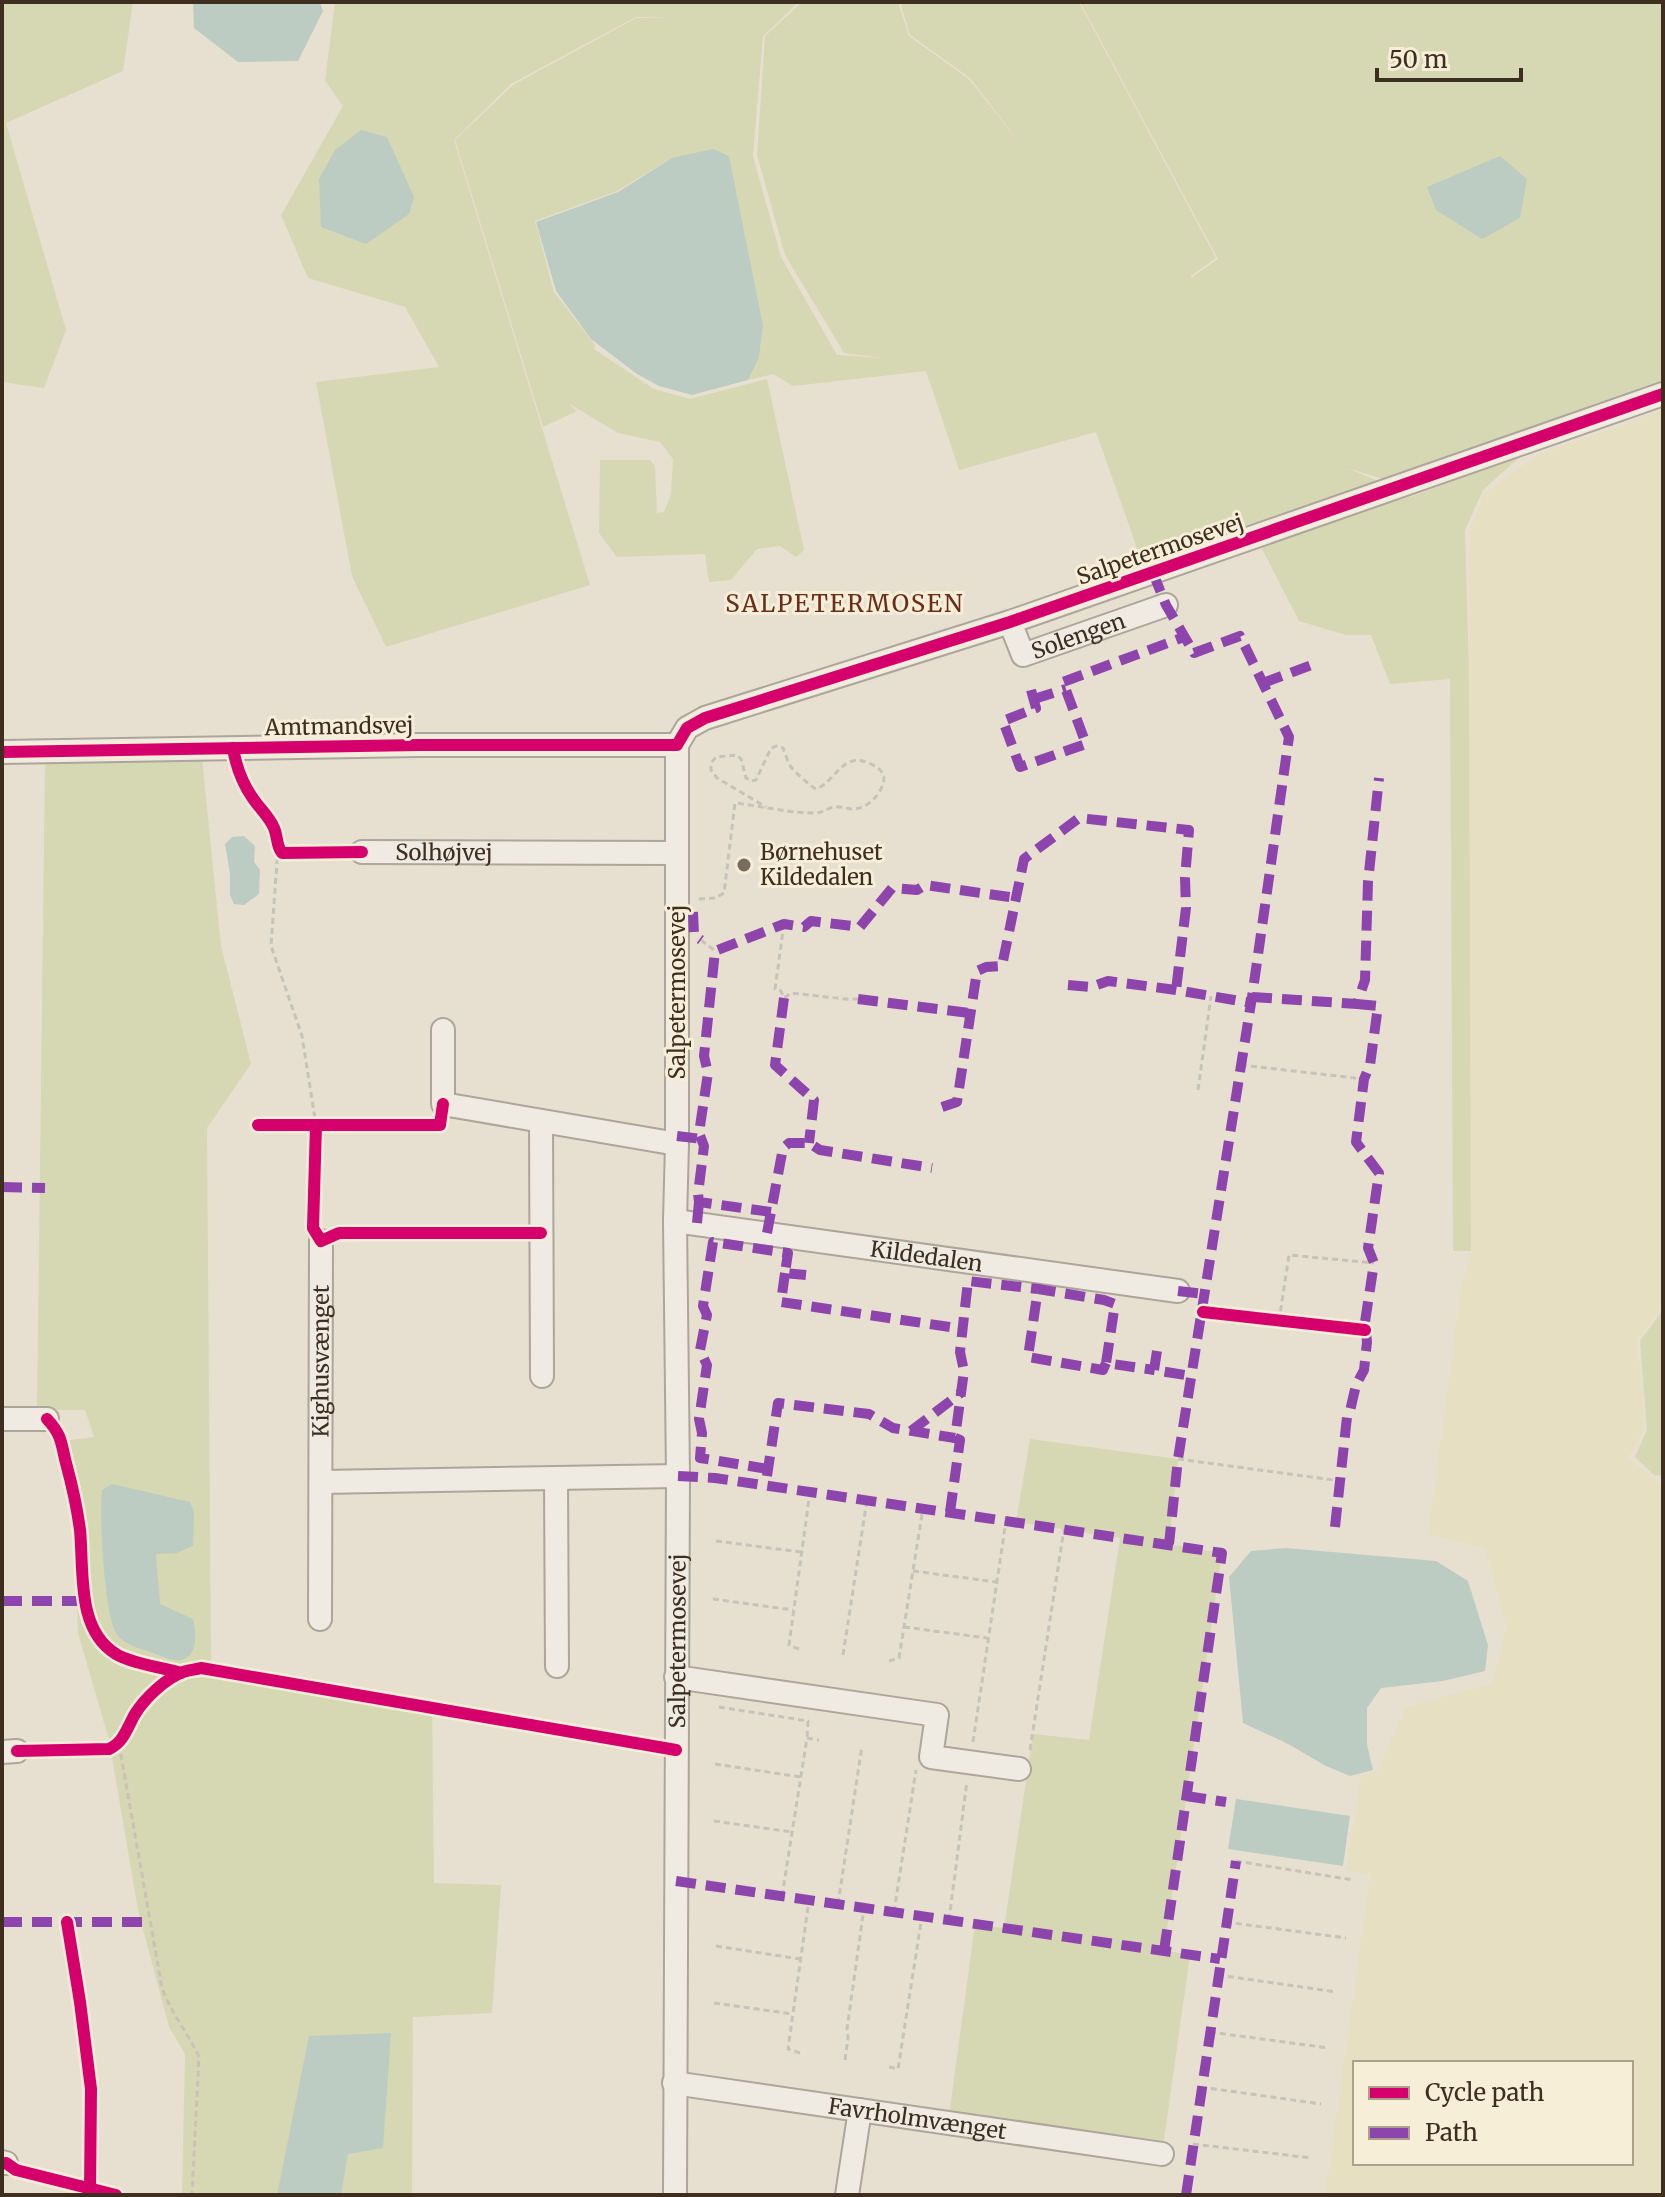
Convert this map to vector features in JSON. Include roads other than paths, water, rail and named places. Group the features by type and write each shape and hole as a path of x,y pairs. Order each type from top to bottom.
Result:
{"street":[{"name":"Salpetermosevej","path":"675,2195 677,745 687,728 705,718 1010,622 1663,394"},
{"name":"Solengen","path":"1010,622 1023,655 1166,605"},
{"name":"Amtmandsvej","path":"2,752 419,745 677,745"},
{"name":"Solhøjvej","path":"362,852 677,853"},
{"path":"443,1030 443,1104 677,1144"},
{"path":"541,1122 542,1376"},
{"name":"Kildedalen","path":"675,1221 1178,1291"},
{"name":"Kighusvænget","path":"320,1619 321,1241"},
{"path":"2,1419 47,1419"},
{"path":"321,1482 678,1476"},
{"path":"556,1480 557,1666"},
{"path":"676,1677 937,1715 931,1757 1019,1769"},
{"name":"Favrholmvænget","path":"674,2083 1162,2154"},
{"path":"847,2195 860,2110"}],"place":[{"name":"Børnehuset Kildedalen","path":"744,865"}],"district":[{"name":"SALPETERMOSEN","path":"845,604"}]}
